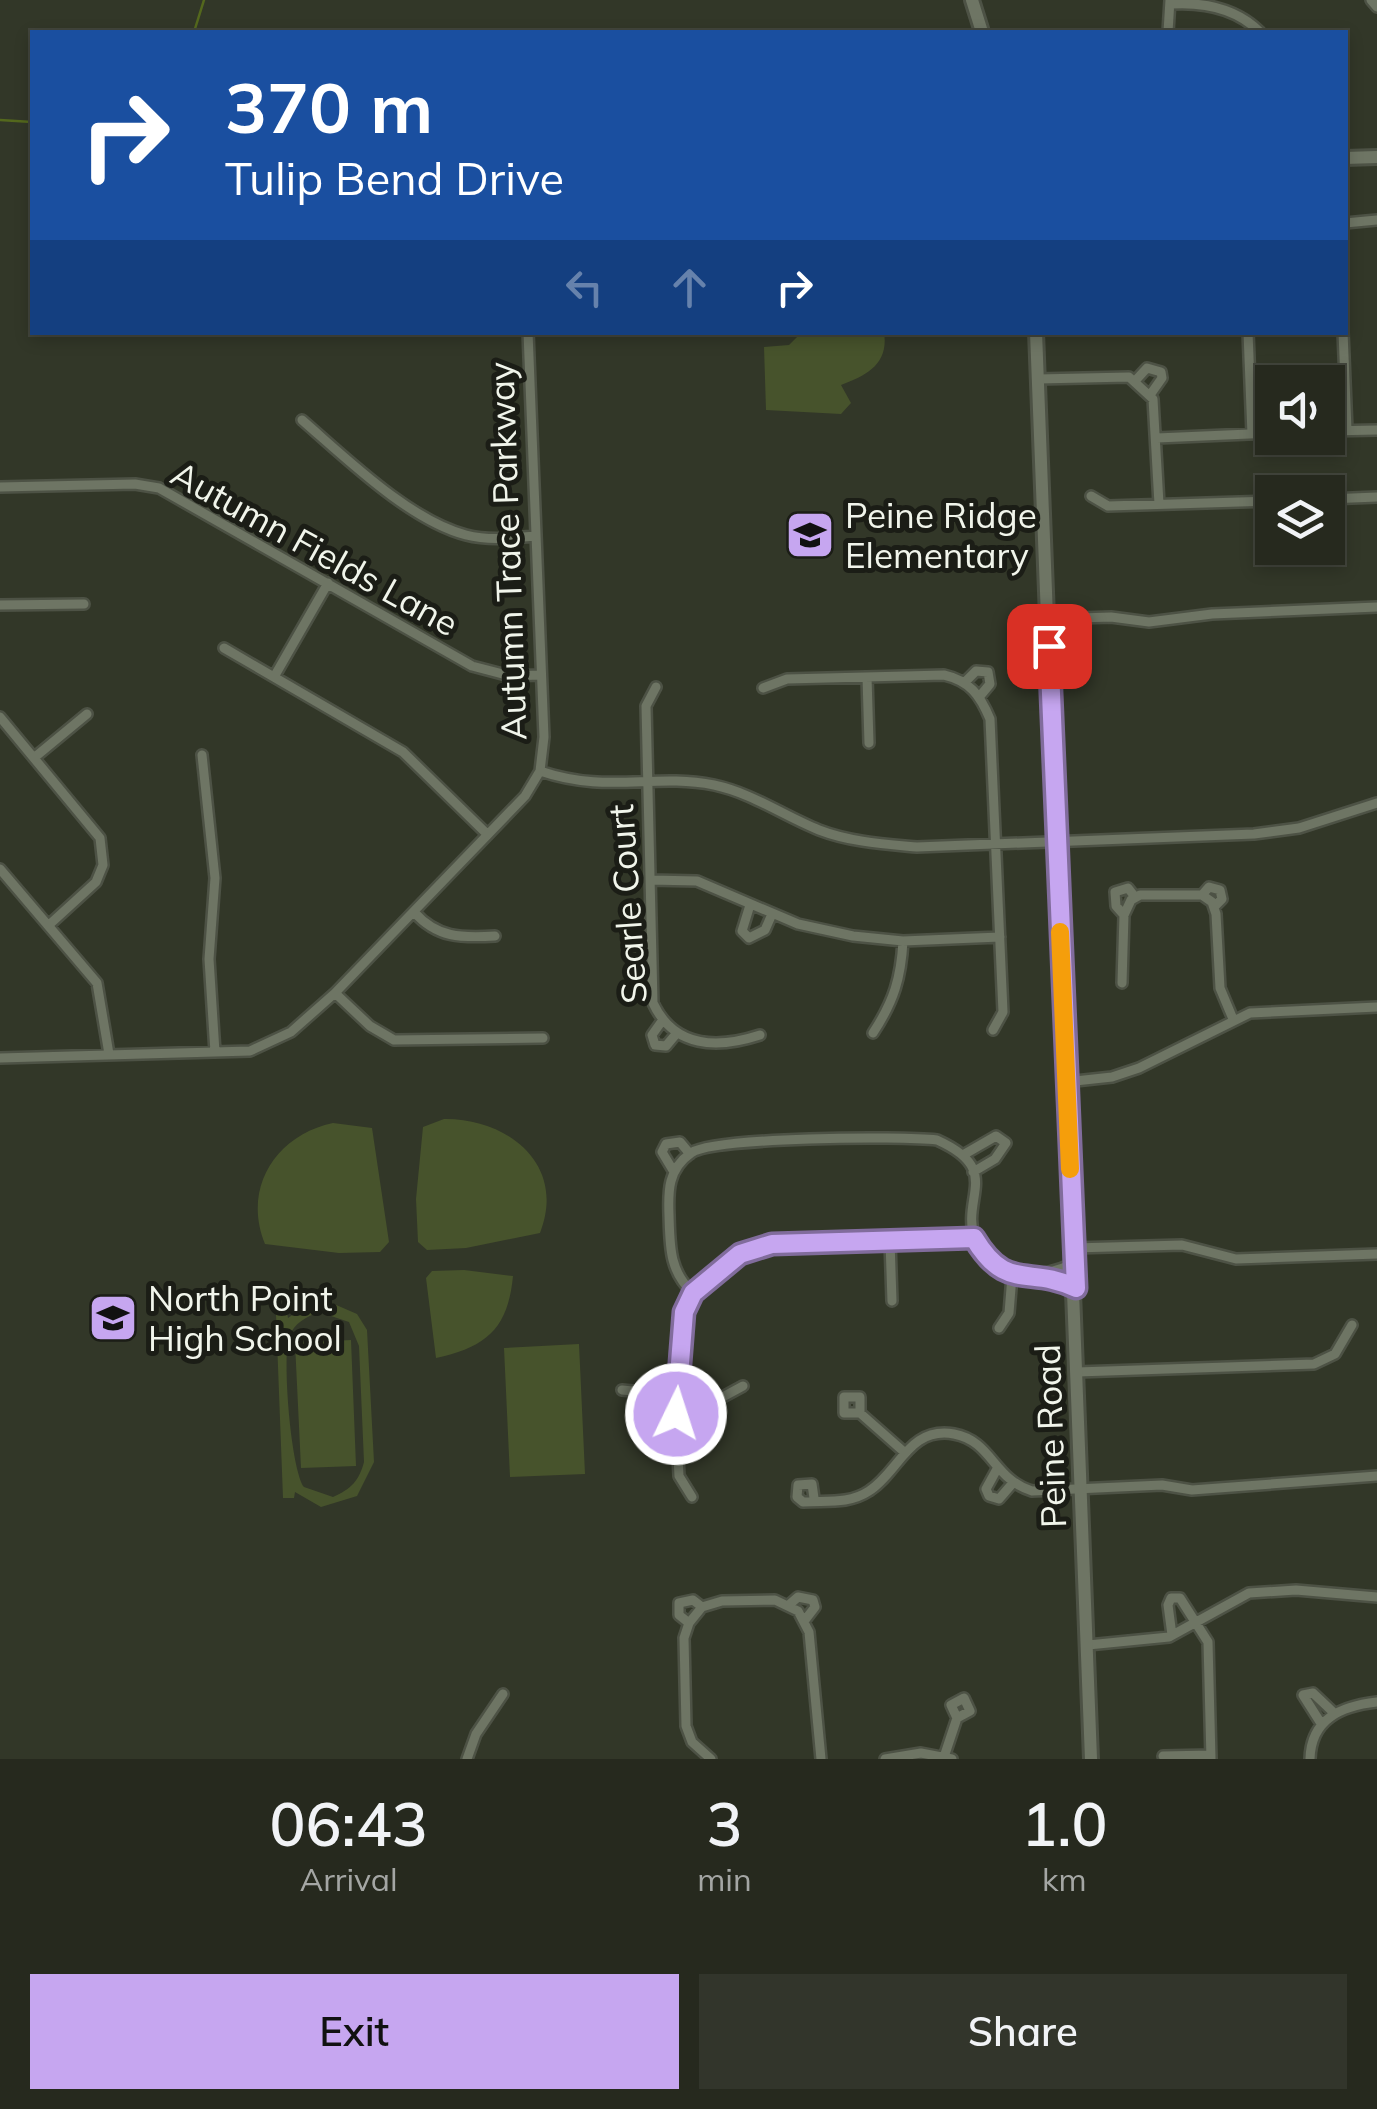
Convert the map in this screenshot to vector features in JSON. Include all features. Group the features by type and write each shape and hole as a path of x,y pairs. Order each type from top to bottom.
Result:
{"street":[{"path":"972,0 981,30"},
{"path":"1371,0 1377,7"},
{"path":"1168,30 1170,2 1205,4 1225,10 1257,30"},
{"path":"1348,158 1377,157"},
{"path":"1348,223 1377,220"},
{"name":"Autumn Trace Parkway","path":"0,1058 250,1051 272,1043 336,993 525,796 540,771 544,737 528,335"},
{"name":"Peine Road","path":"1036,335 1076,1288 1090,1759"},
{"path":"1248,335 1252,434"},
{"path":"1343,335 1348,430"},
{"path":"1135,380 1148,368 1161,372 1162,378 1150,395"},
{"path":"1038,380 1129,377 1150,395 1157,438 1159,504"},
{"path":"302,420 358,468 438,524 491,539 536,536"},
{"path":"1345,430 1377,430"},
{"path":"1157,438 1255,434"},
{"name":"Autumn Fields Lane","path":"0,487 136,484 159,488 472,666 510,676 540,675"},
{"path":"1090,496 1108,506 1255,501"},
{"path":"1345,498 1377,497"},
{"path":"274,677 328,583"},
{"path":"0,605 84,604"},
{"path":"1048,619 1165,621 1212,614 1377,608"},
{"path":"224,648 403,752 487,834"},
{"path":"964,682 976,671 988,672 990,684 980,696"},
{"path":"763,688 787,679 944,675 964,682 980,696 990,719 1000,937 1002,1012 994,1030"},
{"path":"867,677 869,742"},
{"name":"Searle Court","path":"656,687 646,706 654,1003 662,1020 676,1034 699,1042 738,1042 760,1035"},
{"path":"35,757 87,714"},
{"path":"0,717 93,824 102,850 96,882 50,924"},
{"path":"202,755 215,878 209,959 214,1052"},
{"path":"540,771 586,784 712,785 751,797 820,830 865,842 1057,844 1254,834 1299,828 1377,803"},
{"path":"0,869 96,983 109,1054"},
{"path":"650,880 698,881 772,914 853,936 903,940 1000,937"},
{"path":"1124,915 1116,906 1114,892 1128,888 1136,897"},
{"path":"1136,897 1202,894 1214,907 1220,988 1233,1019"},
{"path":"1122,983 1124,915 1136,897"},
{"path":"750,905 742,930 749,938 765,930 772,914"},
{"path":"414,912 427,926 458,938 494,936"},
{"path":"873,1032 891,1005 901,978 903,940"},
{"path":"336,993 370,1026 394,1040 543,1038"},
{"path":"1066,1082 1112,1078 1139,1068 1233,1019 1268,1012 1377,1007"},
{"name":"Searle Court","path":"662,1020 652,1035 655,1045 666,1046 676,1034"},
{"path":"964,1156 996,1136 1006,1144 1002,1154 973,1172"},
{"path":"693,1293 673,1268 668,1192 674,1172 690,1154 728,1144 923,1138 937,1140 964,1156 973,1172 977,1183 974,1238 988,1262 1012,1276 1032,1276 1076,1288"},
{"path":"674,1172 662,1152 666,1144 680,1142 690,1154"},
{"path":"692,1497 679,1476 677,1397 684,1312 693,1293 756,1246 974,1238"},
{"path":"890,1242 892,1302"},
{"path":"1032,1276 1074,1256 1182,1245 1236,1259 1377,1254"},
{"path":"999,1328 1009,1314 1012,1276"},
{"path":"1078,1372 1314,1364 1335,1354 1352,1325"},
{"path":"622,1390 726,1398 743,1386"},
{"path":"860,1413 903,1452"},
{"path":"814,1498 844,1501 869,1492 890,1474 903,1452 933,1434 956,1434 982,1447 1012,1484 1032,1491 1162,1485 1192,1490 1377,1476"},
{"path":"996,1469 986,1488 989,1496 999,1498 1012,1484"},
{"path":"1088,1645 1172,1635 1197,1624 1221,1604 1249,1593 1296,1590 1377,1598"},
{"path":"790,1604 798,1597 812,1600 815,1607 805,1620"},
{"path":"1163,1756 1211,1757 1208,1642 1180,1598 1172,1598 1168,1605 1172,1635"},
{"path":"689,1623 680,1615 679,1603 693,1600 702,1607"},
{"path":"711,1759 692,1742 686,1726 684,1638 689,1623 702,1607 722,1600 775,1600 790,1604 805,1620 822,1759"},
{"path":"1322,1725 1303,1695 1313,1693 1333,1712"},
{"path":"468,1759 476,1734 504,1694"},
{"path":"1310,1759 1314,1732 1333,1712 1377,1702"},
{"path":"885,1759 898,1754 949,1757 957,1718"}],"green space":[{"path":"799,335 884,335 885,343 874,367 841,385 851,403 841,414 766,410 764,347 789,345"},
{"path":"444,1119 489,1127 526,1150 538,1166 545,1186 546,1208 540,1233 466,1248 427,1250 418,1242 416,1199 423,1127"},
{"path":"333,1123 372,1128 389,1242 380,1252 339,1253 265,1244 258,1203 269,1167 295,1139"},
{"path":"432,1271 513,1276 506,1310 481,1341 436,1358 426,1278"},
{"path":"327,1301 357,1314 367,1330 374,1462 357,1496 321,1507 295,1492 294,1498 283,1498 276,1314 287,1313 288,1318 308,1304","holes":["319,1312 349,1322 359,1346 364,1462 353,1484 333,1497 304,1487 299,1476 289,1414 287,1349 294,1328 314,1314"]},
{"path":"351,1340 356,1466 301,1468 295,1343"},
{"path":"579,1344 585,1474 510,1477 504,1348"}],"waterway":[{"path":"195,30 204,0"},
{"path":"0,120 30,122"}],"slow traffic":[{"path":"1060,932 1070,1169"}],"place":[{"name":"Peine Ridge Elementary","path":"810,535"},
{"name":"North Point High School","path":"113,1318"}],"route":[{"path":"676,1414 684,1312 693,1293 740,1254 756,1246 974,1238 988,1262 1012,1276 1059,1280 1076,1288 1049,646"}]}
